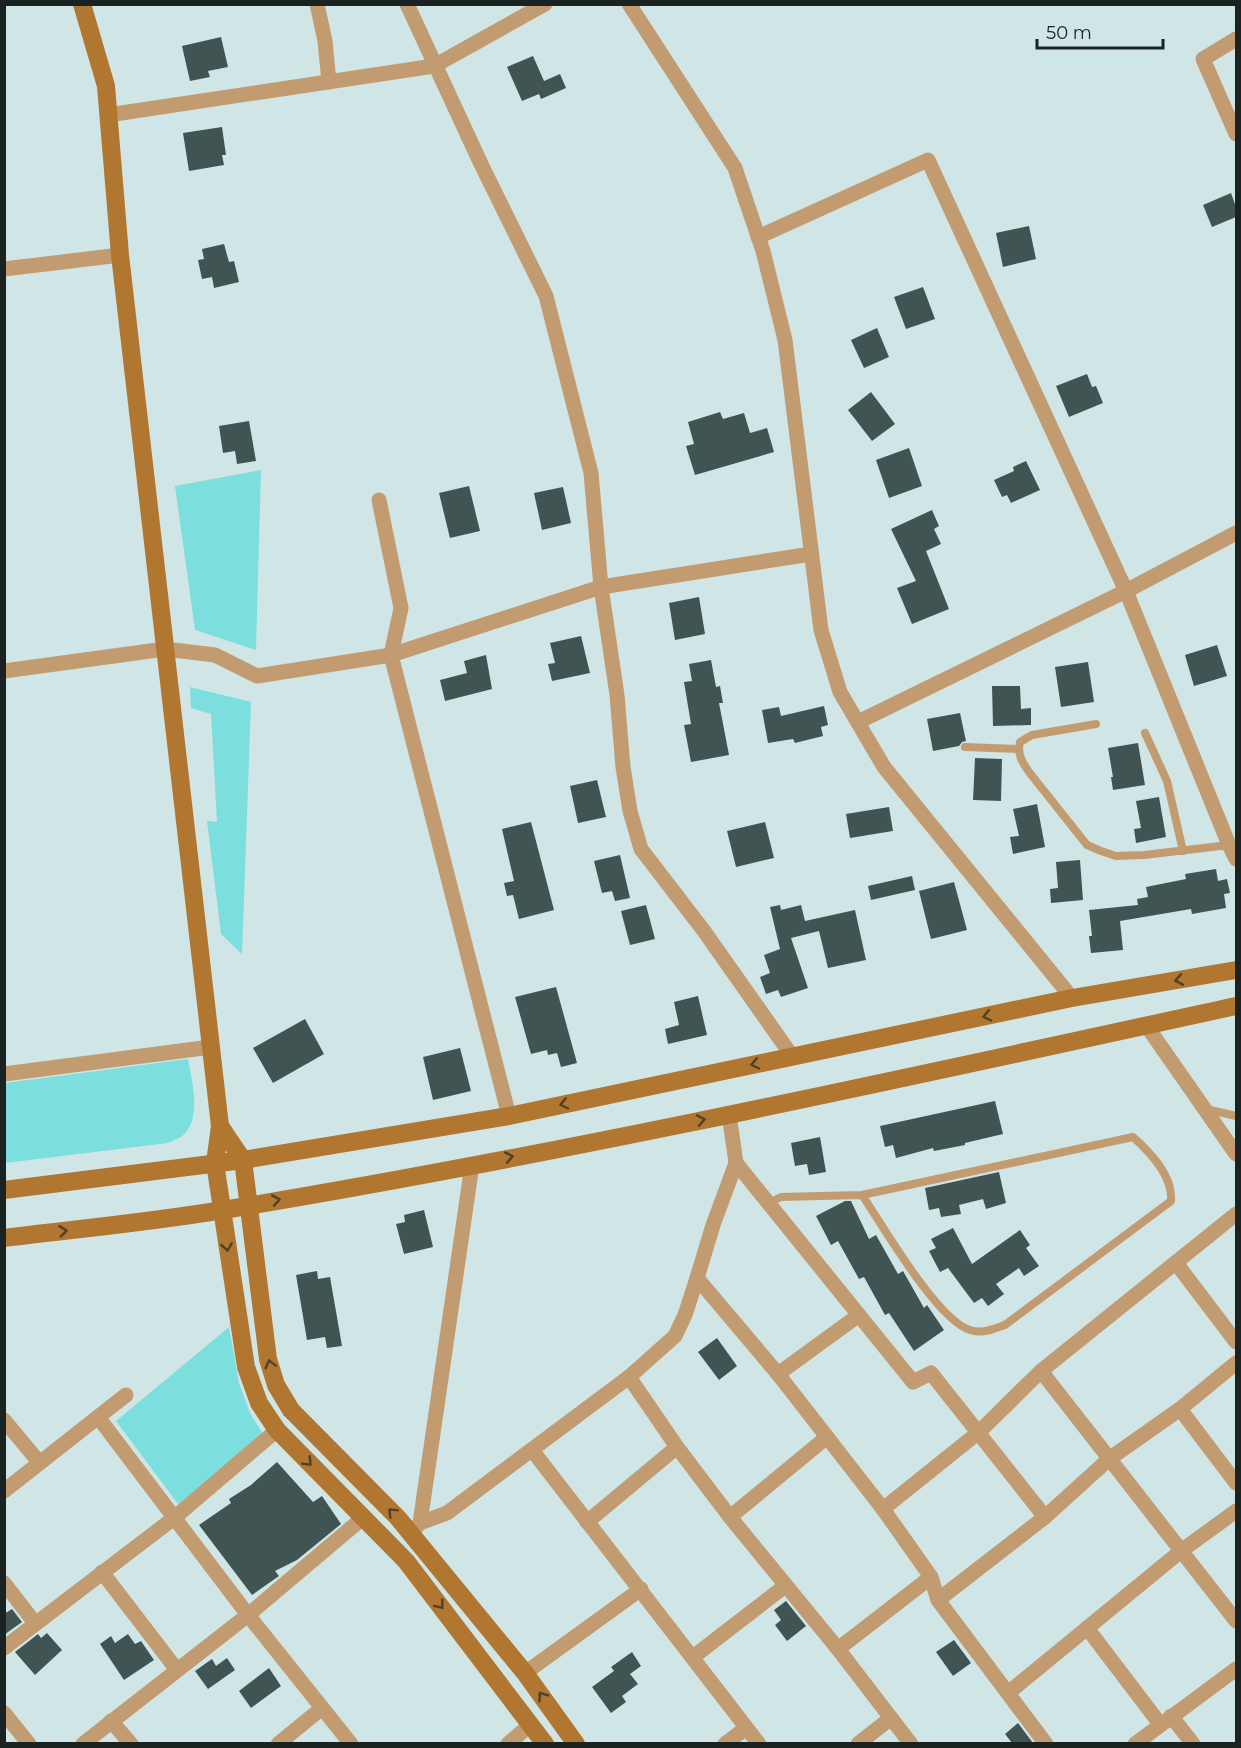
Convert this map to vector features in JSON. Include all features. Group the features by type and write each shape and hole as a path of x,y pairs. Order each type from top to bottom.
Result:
{"street":[{"path":"82,4 106,86 120,255 220,1126 214,1163 246,1367 259,1402 277,1430 406,1561 546,1743"},
{"path":"318,4 329,82"},
{"path":"407,4 434,66 546,296 591,473 601,587 617,695 623,767 630,811 641,849 704,931 792,1056"},
{"path":"108,115 434,66 545,4"},
{"path":"629,4 735,168 758,237 784,340 821,630 840,692 884,767 1072,998"},
{"path":"1236,39 1203,59 1236,134"},
{"path":"758,237 928,160 1126,591 1233,852"},
{"path":"4,269 120,255"},
{"path":"379,500 401,608 391,656 509,1116"},
{"path":"858,722 1126,591 1236,533"},
{"path":"4,671 165,649 215,655 257,676 391,656 601,587 811,554"},
{"path":"4,1190 243,1160 509,1116 1072,998 1236,970"},
{"path":"4,1238 221,1210 472,1165 729,1114 1236,1006"},
{"path":"1146,1025 1236,1154"},
{"path":"4,1074 211,1047"},
{"path":"416,1528 447,1513 532,1450 629,1377 675,1336 685,1315 713,1225 736,1163 729,1114"},
{"path":"220,1126 243,1160 268,1359 276,1385 301,1422 398,1518 416,1528 576,1743"},
{"path":"736,1163 913,1382 931,1373 1045,1517"},
{"path":"416,1528 472,1165"},
{"path":"883,1509 979,1432 1041,1371 1236,1214"},
{"path":"1176,1263 1236,1342"},
{"path":"697,1278 778,1374 883,1509 931,1577 938,1600 1046,1743"},
{"path":"778,1374 859,1314"},
{"path":"938,1600 1045,1517 1109,1459 1180,1409 1236,1364"},
{"path":"1041,1371 1236,1621"},
{"path":"629,1377 677,1447 730,1517 911,1743"},
{"path":"4,1491 126,1395"},
{"path":"1180,1409 1236,1483"},
{"path":"98,1417 248,1615 351,1743"},
{"path":"4,1420 39,1462"},
{"path":"4,1648 174,1518 277,1430"},
{"path":"730,1517 827,1437"},
{"path":"586,1521 677,1447"},
{"path":"532,1450 759,1743"},
{"path":"1008,1693 1181,1551 1236,1511"},
{"path":"83,1743 248,1615 364,1517"},
{"path":"102,1572 177,1670"},
{"path":"838,1649 931,1577"},
{"path":"4,1583 35,1623"},
{"path":"693,1657 785,1586"},
{"path":"525,1673 641,1589"},
{"path":"1087,1629 1166,1720 1193,1743"},
{"path":"1135,1743 1236,1669"},
{"path":"278,1743 322,1708"},
{"path":"4,1713 29,1743"},
{"path":"858,1743 891,1718"},
{"path":"111,1721 131,1743"},
{"path":"508,1743 531,1724"},
{"path":"725,1743 746,1728"}],"lane":[{"path":"1096,724 1032,735 1020,742 1019,749 1021,761 1087,845 1116,856 1183,851 1233,852"},
{"path":"1145,733 1167,782 1183,851"},
{"path":"965,747 1019,749"},
{"path":"1205,1108 1236,1116"},
{"path":"769,1203 781,1197 862,1194 1133,1137 1166,1175 1172,1190 1171,1201 1005,1325 987,1332 972,1331 959,1326 933,1300 862,1194"}],"shaded area":[{"path":"261,470 256,650 195,630 175,486"},
{"path":"190,687 251,702 242,954 221,934 207,821 217,822 211,714 191,708"},
{"path":"188,1059 194,1111 188,1130 181,1137 168,1143 5,1163 5,1083"},
{"path":"229,1327 239,1383 250,1413 265,1437 178,1504 116,1421"}],"building":[{"path":"221,37 228,67 208,71 210,77 190,81 182,46"},
{"path":"533,56 544,81 560,74 566,88 541,99 539,94 522,101 507,67"},
{"path":"222,127 226,155 222,155 224,165 189,171 183,133"},
{"path":"1231,193 1236,207 1236,217 1212,227 1203,205"},
{"path":"1029,226 1036,259 1003,267 996,233"},
{"path":"224,244 229,262 234,261 239,282 214,288 212,277 202,279 198,260 204,259 202,249"},
{"path":"923,287 935,319 906,329 894,297"},
{"path":"877,328 889,357 864,368 851,340"},
{"path":"1087,374 1092,387 1096,386 1103,403 1069,417 1056,386"},
{"path":"871,392 895,424 872,441 848,410"},
{"path":"720,412 723,419 744,413 750,433 767,428 774,452 695,475 686,446 694,444 688,422"},
{"path":"249,421 256,461 237,464 235,451 223,453 219,426"},
{"path":"909,448 922,486 889,498 876,460"},
{"path":"1026,461 1040,490 1011,503 1007,495 1002,497 994,480 1014,471 1013,467"},
{"path":"469,486 480,531 450,538 439,493"},
{"path":"563,487 571,523 542,530 534,493"},
{"path":"932,510 939,526 934,529 941,544 926,551 949,609 912,624 897,588 916,581 891,529"},
{"path":"699,597 705,634 675,640 669,603"},
{"path":"581,636 590,673 552,681 548,664 555,663 550,643"},
{"path":"1217,645 1227,676 1194,686 1185,655"},
{"path":"486,655 492,689 445,701 440,680 467,673 464,661"},
{"path":"711,660 716,687 720,686 723,703 719,703 729,755 691,762 684,725 691,724 684,682 692,681 689,664"},
{"path":"1088,662 1094,702 1061,707 1055,667"},
{"path":"992,686 1020,686 1021,709 1031,708 1031,725 993,726"},
{"path":"824,706 828,725 821,727 823,736 795,743 793,739 768,743 762,710 779,707 781,716"},
{"path":"960,713 966,741 959,746 933,751 927,719"},
{"path":"1138,743 1145,785 1113,790 1108,748"},
{"path":"975,758 1002,759 1001,801 973,800"},
{"path":"597,780 606,817 578,823 570,786"},
{"path":"1159,797 1166,837 1136,843 1134,829 1141,828 1136,801"},
{"path":"1037,804 1045,847 1013,854 1010,837 1019,836 1013,809"},
{"path":"889,807 893,831 850,838 846,814"},
{"path":"531,822 554,910 519,919 513,895 507,896 504,883 514,881 502,829"},
{"path":"765,822 774,858 736,867 727,831"},
{"path":"620,855 630,898 615,901 612,891 602,893 594,861"},
{"path":"1080,860 1083,900 1051,903 1050,889 1058,888 1056,862"},
{"path":"1216,869 1218,881 1227,879 1230,893 1224,894 1226,908 1192,914 1191,909 1120,921 1123,950 1091,953 1089,910 1138,905 1137,899 1148,897 1146,887 1186,879 1185,874"},
{"path":"912,876 915,890 871,900 868,886"},
{"path":"954,882 967,930 931,939 919,891"},
{"path":"646,905 655,939 630,945 621,911"},
{"path":"780,905 781,910 801,905 805,921 855,910 866,960 828,968 819,931 791,938 808,988 781,997 778,990 766,994 760,977 770,973 764,955 780,949 770,907"},
{"path":"556,987 577,1063 561,1067 557,1053 548,1055 547,1050 531,1054 515,997"},
{"path":"698,996 707,1035 668,1044 665,1029 679,1025 674,1002"},
{"path":"305,1019 324,1054 273,1083 253,1048"},
{"path":"460,1048 471,1091 433,1100 423,1057"},
{"path":"995,1101 1003,1134 965,1143 965,1145 934,1151 933,1148 896,1158 893,1145 885,1147 880,1126"},
{"path":"820,1137 826,1172 809,1175 807,1164 795,1166 791,1143"},
{"path":"999,1172 1006,1203 986,1209 983,1199 959,1205 961,1214 941,1217 939,1208 929,1210 925,1188"},
{"path":"845,1201 851,1201 869,1239 876,1235 898,1274 903,1271 924,1308 927,1305 944,1330 914,1351 889,1313 885,1315 864,1277 859,1279 838,1241 831,1245 816,1216"},
{"path":"424,1210 433,1247 404,1254 396,1224 405,1222 404,1215"},
{"path":"953,1228 972,1264 1020,1230 1030,1245 1026,1248 1039,1266 1024,1276 1019,1268 996,1284 1004,1294 988,1306 982,1298 974,1303 948,1268 940,1272 929,1251 936,1248 931,1239"},
{"path":"317,1271 318,1279 330,1277 342,1346 327,1348 325,1337 307,1340 296,1275"},
{"path":"717,1338 737,1366 719,1380 698,1352"},
{"path":"277,1462 313,1502 322,1496 341,1524 297,1560 275,1571 279,1576 252,1595 199,1525 231,1503 229,1499 251,1485"},
{"path":"786,1601 806,1626 787,1641 775,1625 781,1620 774,1610"},
{"path":"12,1609 22,1622 4,1635 4,1614"},
{"path":"47,1633 62,1650 35,1675 15,1652 38,1634 41,1638"},
{"path":"128,1634 135,1644 141,1641 154,1660 124,1680 100,1644 111,1636 115,1643"},
{"path":"954,1640 971,1663 953,1676 936,1652"},
{"path":"632,1652 641,1666 630,1674 638,1684 622,1696 626,1702 611,1713 592,1687 614,1671 611,1667"},
{"path":"227,1658 235,1670 208,1689 195,1671 212,1659 216,1666"},
{"path":"269,1668 281,1686 251,1708 239,1691"},
{"path":"1018,1723 1033,1743 1012,1743 1005,1734"}]}
